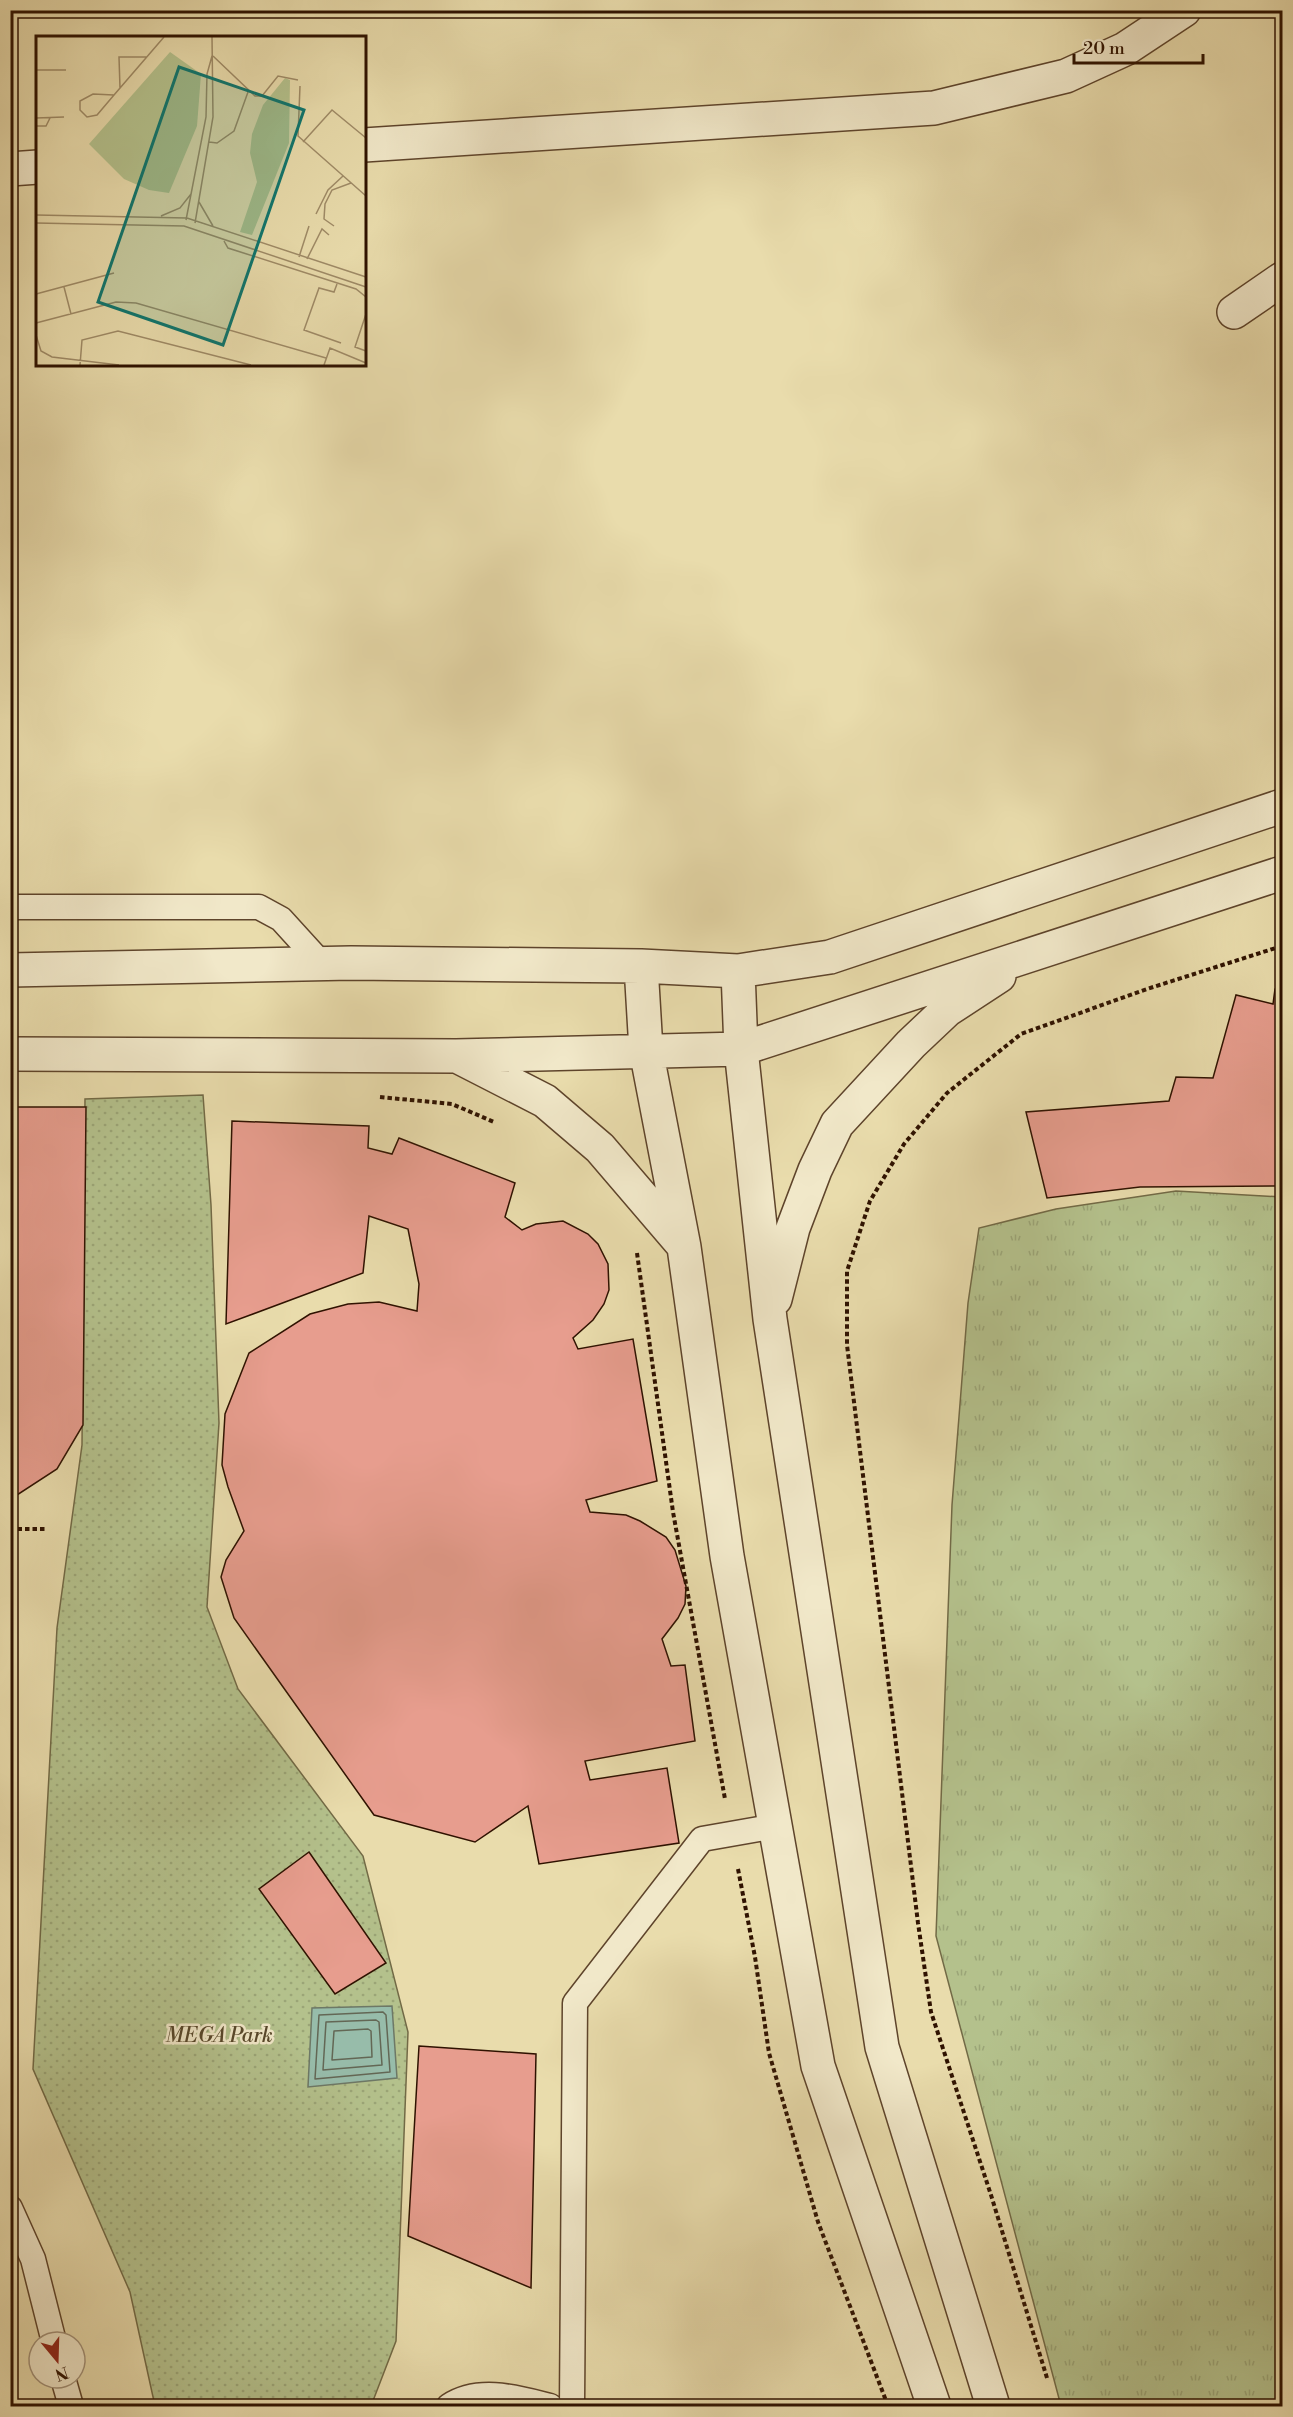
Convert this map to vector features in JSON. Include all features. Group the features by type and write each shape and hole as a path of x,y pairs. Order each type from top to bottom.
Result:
{"street":[{"path":"366,145 934,108 1066,76 1125,49 1184,10"},
{"path":"10,169 36,167"},
{"path":"1234,312 1282,279"},
{"path":"10,970 321,963 641,966 738,971 830,957 1282,806"},
{"path":"10,1054 456,1056 741,1049 1282,873"},
{"path":"770,1319 793,1228 815,1170 837,1124 896,1060 947,1010 1036,952"},
{"path":"641,966 646,1050 684,1246 727,1556 818,2066 934,2406"},
{"path":"738,971 741,1049 770,1319 882,2047 984,2399"},
{"path":"456,1056 545,1101 600,1148 684,1246"}],"lane":[{"path":"10,907 259,907 280,919 321,963"},
{"path":"572,2406 575,2003 702,1839 776,1826"},
{"path":"10,2208 33,2259 51,2330"},
{"path":"66,2390 71,2406"},
{"path":"449,2406 458,2401 497,2394 550,2406"}],"path":[{"path":"1047,2378 992,2194 932,2012 918,1923 848,1356 847,1271 870,1201 904,1144 947,1093 1021,1034 1147,989 1282,945"},
{"path":"374,1097 452,1104 503,1126"},
{"path":"636,1244 673,1512 739,1877"},
{"path":"10,1528 45,1529"}],"green space":[{"name":"MEGA Park","path":"203,1095 211,1205 219,1423 207,1607 238,1689 363,1856 408,2032 396,2341 371,2406 155,2406 130,2292 33,2069 57,1628 82,1445 85,1099"},
{"path":"1176,1191 1282,1197 1282,2406 1061,2406 936,1936 952,1505 968,1303 979,1228 1056,1209"}],"water":[{"path":"392,2006 397,2078 308,2087 312,2008"}],"building":[{"path":"1282,986 1282,1186 1140,1187 1047,1198 1026,1112 1169,1101 1176,1077 1213,1078 1236,995 1273,1004 1275,989"},
{"path":"10,1107 86,1107 83,1425 57,1469 17,1495 10,1496"},
{"path":"232,1121 369,1126 368,1148 392,1154 399,1138 515,1183 505,1217 522,1230 536,1224 563,1221 588,1234 598,1244 608,1264 609,1290 604,1304 593,1320 573,1338 578,1349 633,1339 657,1481 586,1500 590,1512 626,1515 640,1521 666,1537 675,1550 686,1586 685,1604 678,1618 662,1639 671,1666 685,1665 695,1741 585,1761 590,1780 667,1768 679,1843 539,1864 528,1806 475,1842 374,1815 234,1618 221,1577 226,1560 244,1531 222,1465 225,1414 249,1353 310,1314 348,1304 379,1302 417,1311 419,1284 408,1229 369,1216 363,1273 226,1324"},
{"path":"309,1852 386,1963 335,1994 259,1889"},
{"path":"419,2046 536,2054 531,2288 408,2236"}]}
